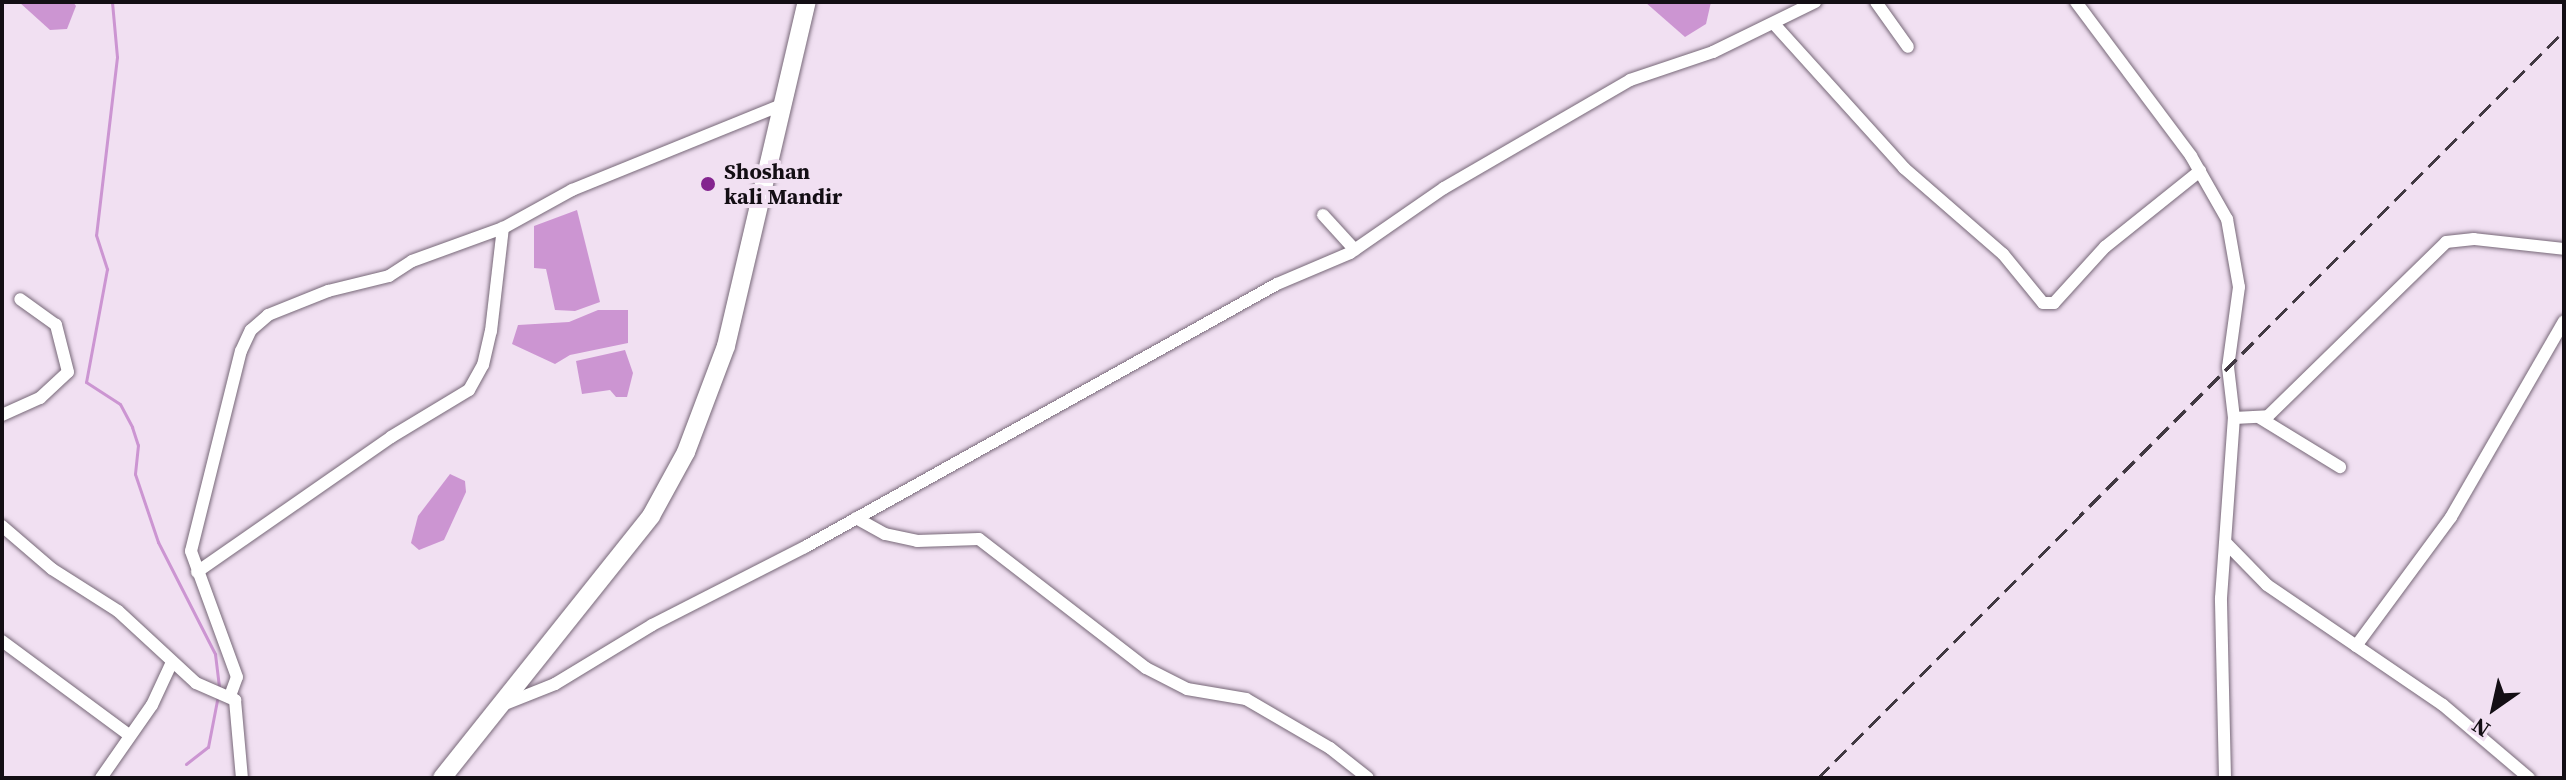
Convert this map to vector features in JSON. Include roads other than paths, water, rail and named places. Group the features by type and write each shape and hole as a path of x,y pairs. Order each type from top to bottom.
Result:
{"highway":[{"path":"442,778 651,516 676,472 726,346 807,2"}],"street":[{"path":"1876,2 1908,47"},
{"path":"2076,2 2200,171 2227,219 2239,287 2228,367 2234,418 2220,652 2225,778"},
{"path":"497,707 527,699 652,625 856,518 1277,284 1355,250 1444,188 1630,80 1775,25 1810,3"},
{"path":"1775,25 1904,168 2003,254 2043,303 2054,303 2105,247 2200,171"},
{"path":"230,696 237,677 191,551 241,351 251,330 268,315 303,301 389,276 412,261 503,228 572,190 781,105"},
{"path":"1323,215 1355,250"},
{"path":"197,572 391,437 469,390 483,365 491,331 503,228"},
{"path":"2260,418 2446,242 2474,239 2564,249"},
{"path":"2,415 40,398 68,372 56,325 20,299"},
{"path":"2356,646 2451,517 2564,321"},
{"path":"2234,418 2260,418 2340,467"},
{"path":"856,518 885,534 917,541 979,539 1146,668 1187,689 1246,699 1330,748 1368,778"},
{"path":"2,526 52,569 118,611 171,664 196,683 230,696 240,716 242,778"},
{"path":"2227,544 2267,585 2443,705 2529,778"},
{"path":"2,641 129,735"},
{"path":"101,778 152,705 171,664"}],"waterway":[{"path":"112,2 117,57 96,235 107,269 86,382 120,404 132,427 138,445 135,474 158,542 215,654 219,688"},
{"path":"186,764 208,747 218,695"}],"railway":[{"path":"1818,778 2564,31"}],"place":[{"name":"Shoshan kali Mandir","path":"708,184"}]}
